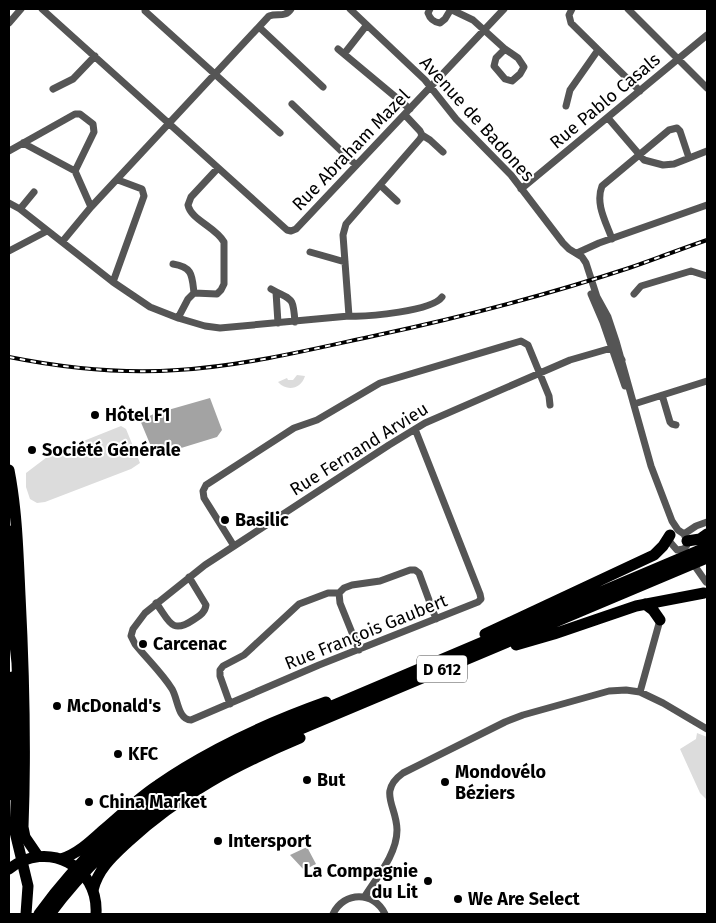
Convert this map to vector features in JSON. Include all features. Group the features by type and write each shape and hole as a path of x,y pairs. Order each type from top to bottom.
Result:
{"main road":[{"path":"9,470 16,516 21,614 25,765 23,827 25,837 36,856"},
{"path":"9,531 13,626 12,735 9,795"},
{"path":"679,537 700,539 707,534"},
{"name":"D 612","path":"425,667 451,651 517,618 654,555 679,537"},
{"name":"D 612","path":"93,890 101,870 111,858 167,810 214,778 260,755 324,728 389,696 707,551"},
{"name":"D 612","path":"39,914 70,875 117,828 160,793 186,776 254,739 674,566"},
{"path":"389,696 499,651 623,610 706,588"},
{"path":"645,604 653,610 660,620"},
{"path":"13,626 17,663 19,720 15,832 28,886 26,914"},
{"name":"D 612","path":"50,914 92,864 123,835 166,800 211,771 263,745 503,644"},
{"name":"D 612","path":"65,861 157,785 225,744 301,710 392,681"},
{"path":"11,867 36,856 65,861 87,879 93,890 96,914"}],"street":[{"path":"9,23 21,9"},
{"path":"42,9 218,168 192,197 188,205 192,215 202,220 221,236 224,242 224,284 217,294 194,293 188,299 178,318"},
{"path":"62,242 92,207 269,16 274,14 283,16 291,9"},
{"name":"Avenue de Badones","path":"350,9 431,87 456,119 511,175 563,243 582,256 594,298"},
{"path":"430,9 428,13 434,22 440,23 445,19 450,9 473,20 518,58 524,67 520,74 512,80 505,79 494,66 496,58 505,48"},
{"name":"Rue Abraham Mazel","path":"218,168 287,230 296,229 504,9"},
{"path":"572,9 569,15 571,23 640,91"},
{"path":"628,9 707,88"},
{"path":"145,10 280,134"},
{"path":"366,26 341,52 408,112 422,135 443,152"},
{"path":"259,27 323,87"},
{"name":"Rue Pablo Casals","path":"522,189 707,35"},
{"path":"566,106 570,90 598,50"},
{"path":"53,89 68,82 95,56"},
{"path":"292,104 356,165"},
{"path":"9,151 75,114 80,114 93,124 94,132 75,171"},
{"path":"608,118 644,160 663,165 674,164 707,151"},
{"path":"612,239 599,202 602,186 669,130 677,128 680,131 689,158"},
{"path":"349,316 343,235 346,224 422,135"},
{"path":"23,143 75,171 92,207"},
{"path":"113,282 144,196 142,189 118,180"},
{"path":"380,185 397,201"},
{"path":"20,209 34,192"},
{"path":"9,203 20,209 113,282 150,307 205,326 220,328 392,314 437,302 442,297"},
{"path":"577,253 707,205"},
{"path":"9,251 47,231"},
{"path":"310,252 345,262"},
{"path":"173,264 183,265 192,276 194,293"},
{"path":"634,294 641,286 690,271 707,276"},
{"path":"278,323 273,291 290,299 293,303 295,322"},
{"path":"594,298 630,399 634,404"},
{"path":"594,298 608,317 622,360 651,466 672,521 706,588"},
{"path":"234,546 204,498 203,491 206,485 294,428 317,420 389,380 521,341 528,345 550,396 550,404"},
{"path":"612,347 615,347 622,360"},
{"name":"Rue Fernand Arvieu","path":"131,636 133,629 145,613 189,577 415,429 567,361 612,347"},
{"path":"634,404 707,381"},
{"path":"662,395 670,422 676,425"},
{"name":"Rue François Gaubert","path":"131,636 135,644 173,690 183,717 191,720 478,602 481,599 480,594 415,429"},
{"path":"679,537 696,526 707,522"},
{"path":"230,704 220,676 220,670 223,666 244,656 299,604 328,593 339,593 344,588 352,585 380,581 415,570 419,573 436,619"},
{"path":"156,603 171,624 178,627 183,627 202,613 206,605 189,577"},
{"path":"339,593 340,603 359,650"},
{"path":"640,692 660,620"},
{"path":"365,896 396,842 397,827 389,796 394,783 404,773 505,722 523,715 609,691 626,690 640,692 663,703 707,729"},
{"path":"333,914 343,901 357,896 365,896 373,900 380,905 386,914"}],"shaded area":[{"path":"297,375 305,376 300,384 293,388 285,387 278,382 287,378 288,380 293,380"},
{"path":"210,398 222,430 217,437 155,456 140,420 154,414"},
{"path":"121,426 126,429 140,463 131,469 45,502 37,503 30,499 26,487 26,473 51,454"},
{"path":"697,733 707,737 707,800 700,793 680,749 696,739"},
{"path":"307,847 316,864 304,870 290,855"}],"railway":[{"path":"9,357 72,367 114,371 178,370 253,361 410,328 504,305 598,278 707,240"}],"place":[{"name":"Hôtel F1","path":"95,415"},
{"name":"Société Générale","path":"32,450"},
{"name":"Basilic","path":"225,520"},
{"name":"Carcenac","path":"143,644"},
{"name":"McDonald's","path":"57,706"},
{"name":"KFC","path":"118,754"},
{"name":"But","path":"307,780"},
{"name":"Mondovélo Béziers","path":"445,782"},
{"name":"China Market","path":"89,802"},
{"name":"Intersport","path":"218,841"},
{"name":"La Compagnie du Lit","path":"428,881"},
{"name":"We Are Select","path":"458,899"}]}
